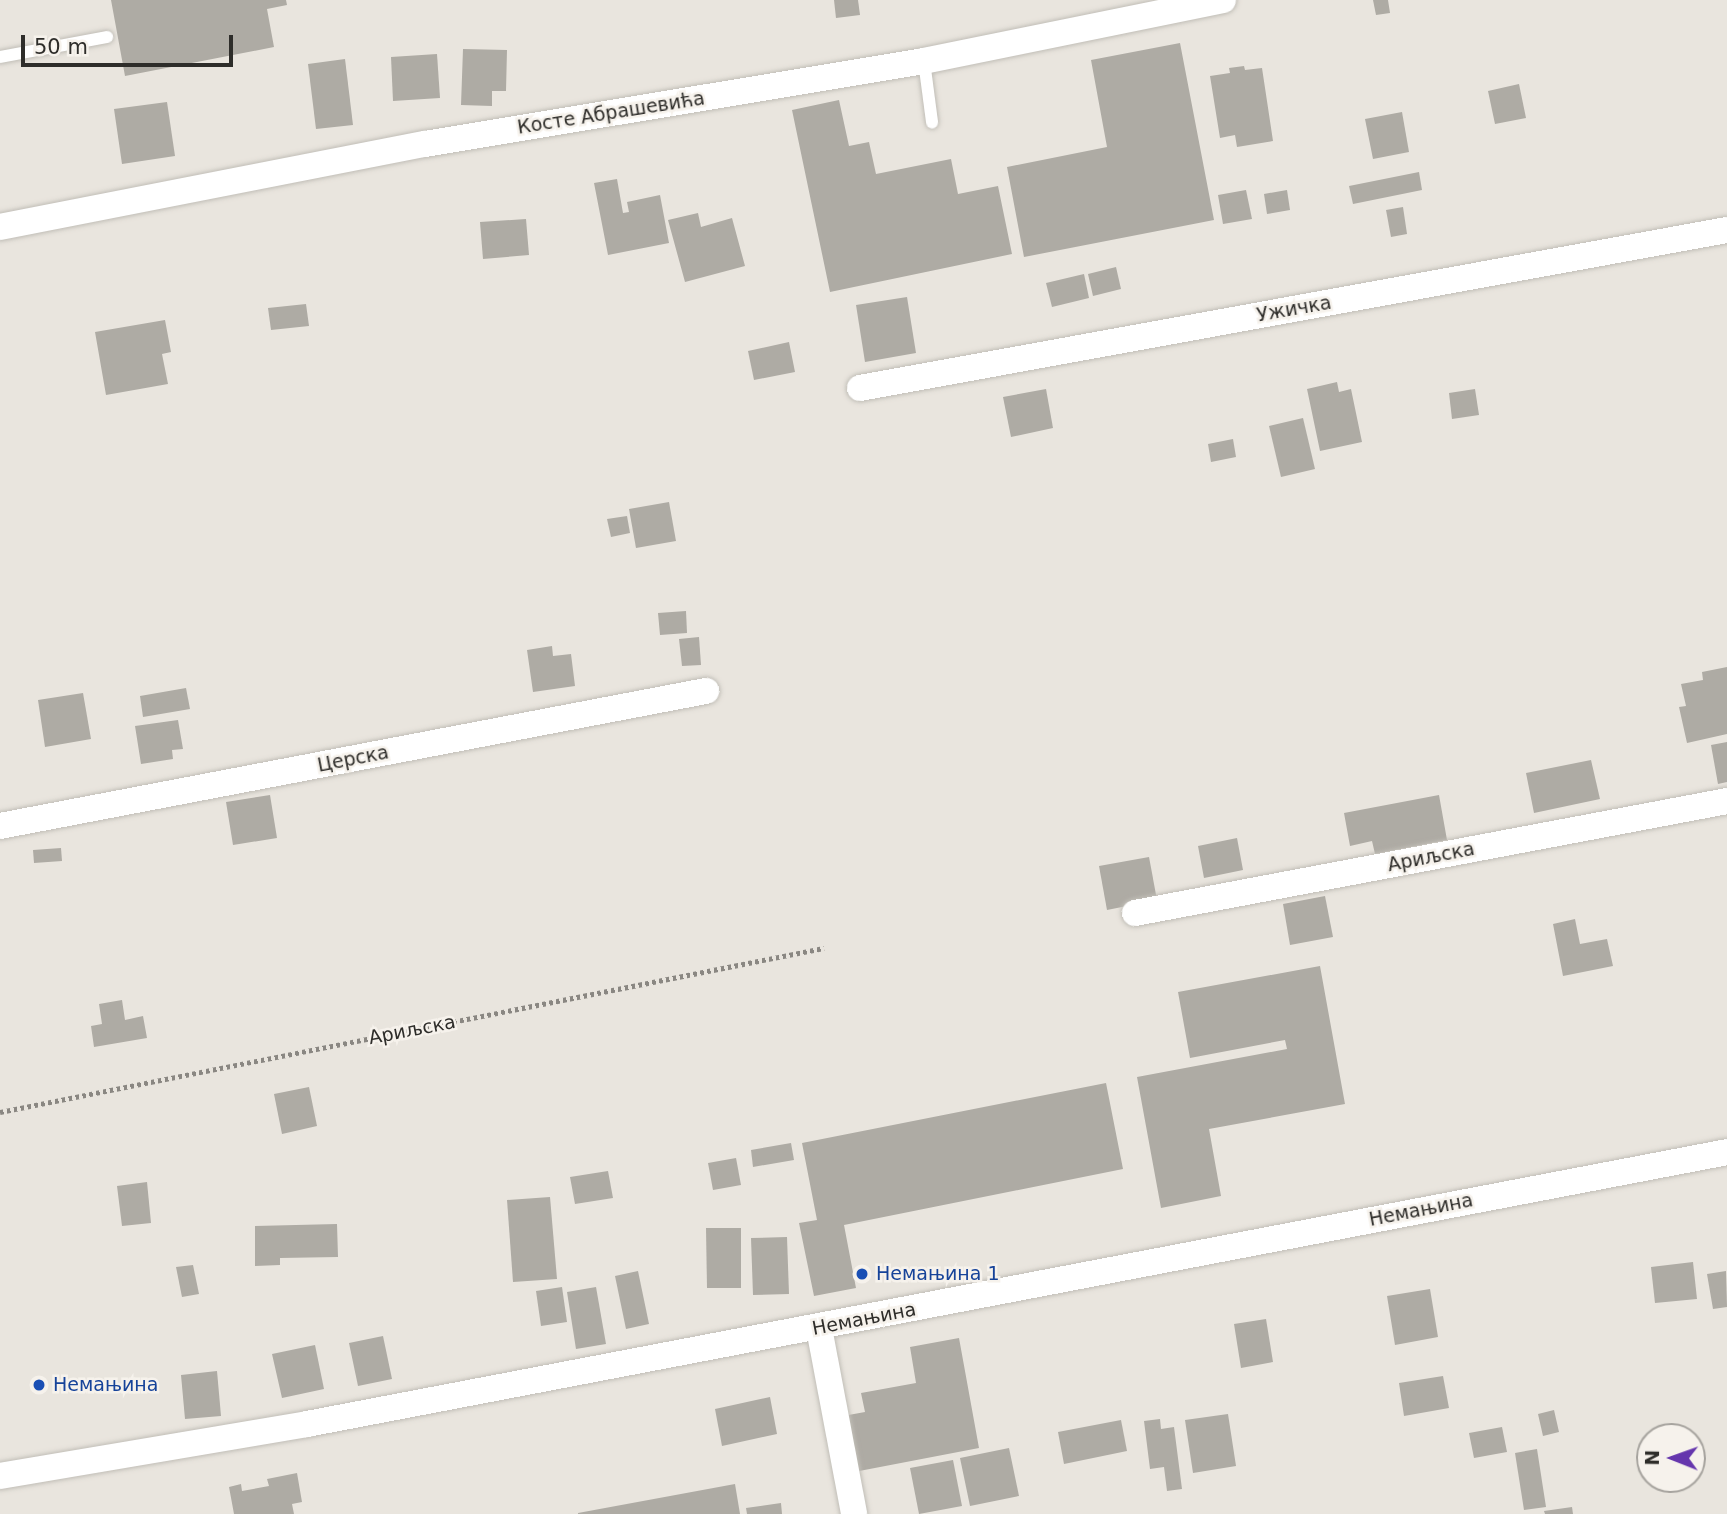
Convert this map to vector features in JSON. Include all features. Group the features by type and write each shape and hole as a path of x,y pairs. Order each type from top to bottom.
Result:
{"street":[{"name":"Косте Абрашевића","path":"0,228 425,144 924,61 1223,0"},
{"name":"Ужичка","path":"860,388 1727,230"},
{"name":"Церска","path":"0,826 706,691"},
{"name":"Ариљска","path":"1135,914 1727,801"},
{"name":"Немањина","path":"0,1476 307,1424 819,1328 1727,1152"},
{"path":"819,1328 854,1514"}],"lane":[{"path":"0,57 107,37"},
{"path":"924,61 932,122"}],"path":[{"name":"Ариљска","path":"0,1112 824,948"}],"building":[{"path":"111,0 286,0 287,5 267,9 274,47 125,76"},
{"path":"834,0 858,0 860,15 836,18"},
{"path":"1373,0 1388,0 1390,13 1376,15"},
{"path":"1180,43 1214,220 1024,257 1007,167 1107,147 1091,60"},
{"path":"463,49 507,50 506,91 492,91 492,106 461,105"},
{"path":"437,54 440,98 393,101 391,57"},
{"path":"345,59 353,125 316,129 308,64"},
{"path":"1244,66 1245,70 1262,68 1273,141 1237,147 1235,135 1220,138 1210,76 1230,73 1229,68"},
{"path":"1519,84 1526,118 1495,124 1488,91"},
{"path":"839,100 849,146 869,142 876,174 951,159 958,194 998,186 1012,254 830,292 792,110"},
{"path":"167,102 175,156 122,164 114,109"},
{"path":"1402,112 1409,152 1373,159 1365,119"},
{"path":"1419,172 1422,190 1353,204 1349,186"},
{"path":"617,179 623,213 629,212 627,202 660,195 669,243 608,255 594,183"},
{"path":"1246,190 1252,219 1223,224 1218,195"},
{"path":"1287,190 1290,210 1267,214 1264,194"},
{"path":"1403,207 1407,234 1391,237 1386,210"},
{"path":"698,213 701,227 732,218 745,266 685,282 668,220"},
{"path":"526,219 529,255 483,259 480,222"},
{"path":"1116,267 1121,289 1093,296 1088,274"},
{"path":"1084,274 1089,298 1052,307 1046,283"},
{"path":"907,297 916,353 865,362 856,305"},
{"path":"306,304 309,326 271,330 268,308"},
{"path":"165,320 171,352 162,354 168,384 106,395 95,332"},
{"path":"789,342 795,372 754,380 748,351"},
{"path":"1337,382 1339,392 1351,389 1362,442 1320,451 1307,389"},
{"path":"1046,389 1053,428 1011,437 1003,397"},
{"path":"1475,389 1479,415 1452,419 1449,393"},
{"path":"1303,418 1315,469 1281,477 1269,426"},
{"path":"1233,439 1236,457 1211,462 1208,444"},
{"path":"669,502 676,541 636,548 629,509"},
{"path":"627,516 630,533 611,537 607,519"},
{"path":"686,611 687,633 660,635 658,613"},
{"path":"699,637 701,665 682,666 679,639"},
{"path":"552,646 553,656 571,654 575,686 533,692 527,650"},
{"path":"1727,667 1727,734 1687,743 1679,707 1686,706 1681,684 1703,680 1702,672"},
{"path":"186,688 190,709 143,717 140,696"},
{"path":"83,693 91,739 45,747 38,700"},
{"path":"178,720 183,749 172,750 173,759 141,764 135,726"},
{"path":"1727,742 1727,782 1718,784 1711,745"},
{"path":"1591,760 1600,799 1534,813 1526,773"},
{"path":"270,795 277,838 233,845 226,802"},
{"path":"1439,795 1447,840 1375,854 1372,841 1350,846 1344,813"},
{"path":"1237,838 1243,870 1204,878 1198,846"},
{"path":"61,848 62,861 34,863 33,850"},
{"path":"1149,857 1157,900 1107,910 1099,866"},
{"path":"1325,896 1333,937 1290,945 1283,904"},
{"path":"1575,919 1580,944 1607,939 1613,966 1563,976 1553,924"},
{"path":"1320,966 1345,1104 1209,1129 1221,1196 1161,1208 1137,1077 1287,1049 1285,1040 1190,1058 1178,992"},
{"path":"122,1000 125,1020 143,1016 147,1038 94,1047 91,1026 102,1024 99,1004"},
{"path":"1106,1083 1123,1169 844,1225 856,1288 814,1296 799,1223 817,1220 802,1143"},
{"path":"309,1087 317,1126 282,1134 274,1094"},
{"path":"791,1143 794,1160 753,1167 751,1150"},
{"path":"736,1158 741,1185 713,1190 708,1163"},
{"path":"608,1171 613,1198 575,1204 570,1177"},
{"path":"147,1182 151,1223 122,1226 117,1186"},
{"path":"550,1197 557,1279 513,1282 507,1200"},
{"path":"337,1224 338,1257 280,1258 280,1265 255,1266 255,1226"},
{"path":"706,1228 741,1228 741,1288 707,1288"},
{"path":"787,1237 789,1294 753,1295 751,1238"},
{"path":"1693,1262 1697,1299 1655,1303 1651,1267"},
{"path":"193,1265 199,1294 182,1297 176,1267"},
{"path":"638,1271 649,1324 626,1329 615,1276"},
{"path":"1726,1271 1727,1307 1713,1309 1707,1274"},
{"path":"562,1287 567,1322 541,1326 536,1291"},
{"path":"596,1287 606,1344 576,1349 567,1292"},
{"path":"1430,1289 1438,1337 1395,1345 1387,1296"},
{"path":"1266,1319 1273,1362 1241,1368 1234,1324"},
{"path":"383,1336 392,1379 358,1386 349,1343"},
{"path":"959,1338 979,1448 854,1472 843,1416 865,1412 861,1393 916,1383 910,1347"},
{"path":"315,1345 324,1389 282,1398 272,1354"},
{"path":"217,1371 221,1416 185,1419 181,1375"},
{"path":"1443,1376 1449,1408 1404,1416 1399,1383"},
{"path":"770,1397 777,1434 722,1446 715,1409"},
{"path":"1554,1410 1559,1432 1543,1436 1538,1414"},
{"path":"1228,1414 1236,1466 1193,1473 1185,1420"},
{"path":"1160,1419 1161,1429 1174,1427 1182,1489 1167,1491 1164,1467 1150,1469 1144,1421"},
{"path":"1121,1420 1127,1451 1064,1464 1058,1432"},
{"path":"1502,1427 1507,1452 1474,1458 1469,1433"},
{"path":"1009,1448 1019,1496 970,1506 960,1458"},
{"path":"1537,1449 1546,1507 1524,1510 1515,1453"},
{"path":"953,1460 962,1506 919,1514 910,1468"},
{"path":"297,1473 302,1502 292,1504 294,1514 234,1514 229,1487 241,1484 242,1491 269,1486 267,1479"},
{"path":"735,1484 740,1514 578,1514 578,1513"},
{"path":"781,1503 782,1514 747,1514 746,1508"},
{"path":"1572,1507 1573,1514 1545,1514 1544,1511"}],"place":[{"name":"Немањина 1","path":"862,1274"},
{"name":"Немањина","path":"39,1385"}]}
